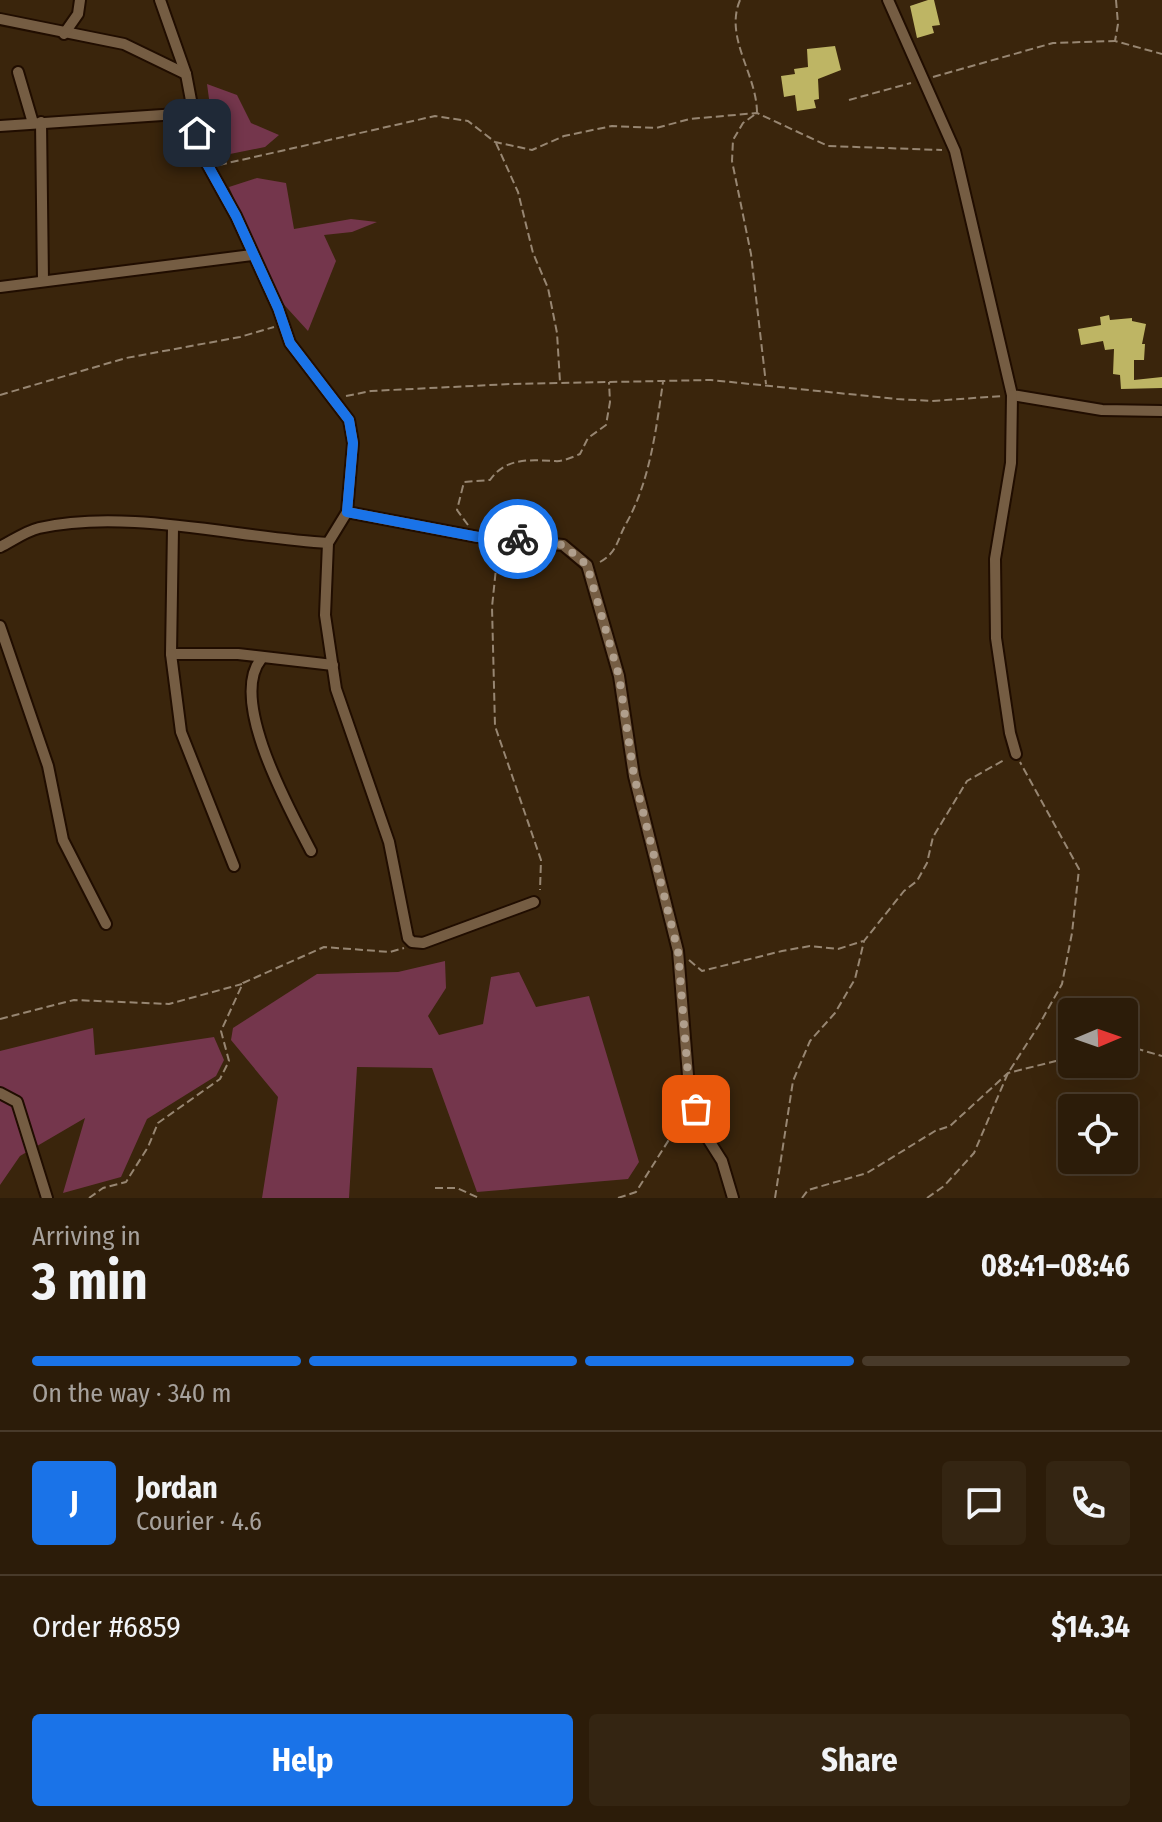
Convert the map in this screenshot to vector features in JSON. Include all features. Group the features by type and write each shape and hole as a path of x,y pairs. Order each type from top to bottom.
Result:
{"street":[{"path":"64,34 78,14 80,0"},
{"path":"160,0 186,74 201,153 236,216 290,343 349,420 352,431 347,512 328,543 325,615 336,689 389,842 408,938 418,943 534,902"},
{"path":"888,0 955,151 1012,395 1011,463 995,559 996,638 1016,754"},
{"path":"0,19 134,47 186,74"},
{"path":"18,72 37,122 43,281"},
{"path":"0,126 192,113"},
{"path":"0,287 252,255"},
{"path":"1012,395 1102,410 1162,411"},
{"path":"347,512 478,537 563,545 587,565 619,676 634,776 678,951 689,1088 703,1131 722,1161 733,1198"},
{"path":"0,547 36,528 92,522 328,543"},
{"path":"173,528 171,654 181,732 234,866"},
{"path":"0,626 48,766 63,840 106,924"},
{"path":"171,654 238,654 333,665"},
{"path":"261,659 251,676 254,715 276,780 311,851"},
{"path":"0,1093 17,1102 47,1198"}],"path":[{"path":"740,0 735,13 736,37 753,84 757,113"},
{"path":"1115,41 1118,24 1116,0"},
{"path":"849,100 1053,43 1115,41 1162,54"},
{"path":"757,113 743,123 733,140 732,161 751,254 766,385"},
{"path":"209,167 435,116 468,121 495,142 532,150 564,136 612,126 656,128 690,119 757,113 828,146 955,151"},
{"path":"495,142 518,192 533,253 548,288 557,333 560,382"},
{"path":"0,395 126,358 240,337 283,324"},
{"path":"333,399 371,391 560,382 711,380 920,401 1012,395"},
{"path":"478,537 457,510 464,482 490,480 498,468 507,463 546,458 556,462 580,454 588,438 606,425 610,402 609,381"},
{"path":"587,565 601,562 617,549 636,508 654,442 663,382"},
{"path":"499,537 492,607 495,726 541,860 540,890 534,902"},
{"path":"775,1198 793,1081 810,1041 835,1013 855,979 864,941 904,891 917,881 927,863 933,837 967,781 1016,754 1079,869 1072,933 1062,984 1008,1073 974,1153 944,1186 927,1198"},
{"path":"678,951 702,971 782,951 810,946 838,949 864,941"},
{"path":"0,1019 74,1000 169,1004 243,983 324,947 390,952 418,943"},
{"path":"89,1198 103,1188 126,1182 148,1147 158,1123 220,1079 229,1061 221,1031 243,983"},
{"path":"1138,1049 1162,1056"},
{"path":"802,1198 808,1190 867,1173 925,1137 950,1126 1008,1073 1058,1060"},
{"path":"618,1198 636,1192 677,1127 689,1088"},
{"path":"435,1188 457,1188 479,1198"}],"shaded area":[{"path":"207,84 237,95 251,123 279,135 265,147 230,154 214,136"},
{"path":"257,178 286,183 294,229 351,219 377,222 352,232 324,235 336,261 308,331 277,297 229,187"},
{"path":"445,961 446,988 428,1016 439,1035 483,1024 491,977 519,972 536,1007 589,996 639,1162 628,1179 477,1192 432,1068 357,1067 349,1198 262,1198 278,1097 231,1040 233,1028 317,974 398,972"},
{"path":"93,1028 95,1055 214,1037 224,1060 216,1076 147,1119 121,1177 63,1193 85,1118 20,1156 0,1185 0,1051"}],"building":[{"path":"934,0 940,25 932,26 934,33 917,38 910,6"},
{"path":"835,46 841,70 818,79 819,99 814,100 816,108 797,111 795,95 784,97 781,76 795,74 794,69 808,67 807,49"},
{"path":"1109,315 1110,320 1132,318 1132,321 1146,324 1142,344 1145,344 1144,360 1134,360 1134,380 1162,377 1162,388 1121,389 1120,375 1113,374 1114,349 1105,350 1103,341 1081,345 1078,329 1101,325 1100,317"}],"way so far":[{"path":"518,539 563,545 587,565 619,676 634,776 678,951 689,1088 696,1109"}],"route":[{"path":"197,133 201,153 236,216 278,308 290,343 349,420 353,443 347,512 478,537 518,539"}]}
